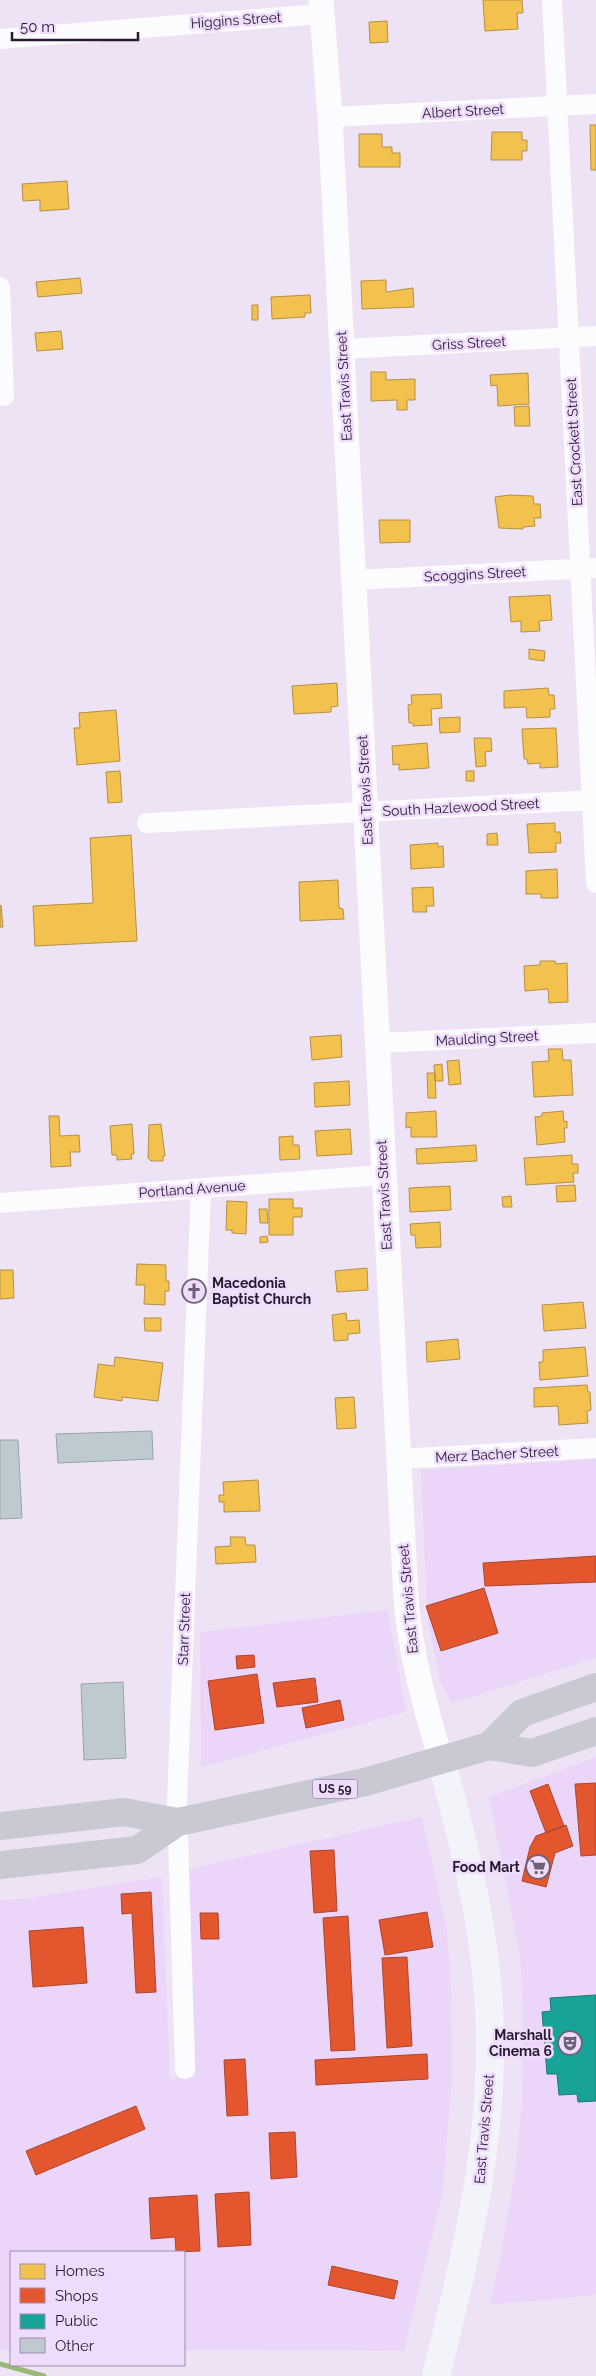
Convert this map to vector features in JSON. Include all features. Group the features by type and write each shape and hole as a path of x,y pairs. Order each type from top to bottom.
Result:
{"highway":[{"name":"US 59","path":"0,1865 137,1850 178,1822 365,1782 489,1746 522,1713 596,1687"},
{"path":"489,1746 532,1753 596,1730"},
{"name":"US 59","path":"0,1826 124,1812 178,1822"}],"main road":[{"name":"East Travis Street","path":"436,2376 477,2199 486,2125 490,2061 488,1992 480,1925 464,1842 441,1760"}],"street":[{"name":"East Crockett Street","path":"552,0 569,337 588,568 596,883"},
{"name":"Higgins Street","path":"0,39 322,7"},
{"name":"East Travis Street","path":"322,7 330,117 406,1600 411,1648 426,1711 441,1760"},
{"name":"Albert Street","path":"330,117 596,104"},
{"path":"0,286 4,396"},
{"name":"Griss Street","path":"342,349 596,336"},
{"name":"Scoggins Street","path":"353,580 588,568"},
{"name":"South Hazlewood Street","path":"147,823 594,800"},
{"name":"Maulding Street","path":"378,1043 596,1033"},
{"name":"Portland Avenue","path":"0,1203 383,1175"},
{"name":"Starr Street","path":"185,2069 178,1822 201,1189"},
{"name":"Merz Bacher Street","path":"398,1459 596,1448"}],"shaded area":[{"path":"596,1459 596,1658 452,1703 440,1681 427,1617 421,1470"},
{"path":"388,1610 406,1712 201,1767 200,1632"},
{"path":"596,1757 596,2295 490,2305 516,2167 522,2101 523,2017 520,1956 489,1797"},
{"path":"422,1817 447,1929 451,1992 452,2078 443,2191 404,2351 185,2350 185,2251 10,2251 10,2350 0,2350 0,1900 22,1899 162,1877 170,2079 196,2077 189,1869"}],"building: Homes":[{"path":"483,0 522,0 523,13 517,13 518,29 485,31"},
{"path":"387,21 388,42 370,43 369,22"},
{"path":"590,125 596,125 596,170 591,170"},
{"path":"492,132 522,132 522,140 527,140 527,151 522,151 522,160 491,160"},
{"path":"359,134 382,134 382,147 392,147 392,153 400,153 400,167 359,167"},
{"path":"67,181 69,209 40,211 40,200 23,201 22,184"},
{"path":"80,278 82,293 38,297 36,282"},
{"path":"386,280 386,292 413,288 414,307 362,309 361,281"},
{"path":"310,295 311,313 305,313 305,317 272,319 271,297"},
{"path":"252,305 258,305 258,320 252,320"},
{"path":"61,331 63,349 37,351 35,333"},
{"path":"371,372 386,372 386,380 415,379 415,400 407,400 407,410 397,410 397,400 371,401"},
{"path":"528,373 529,404 498,406 497,385 491,386 490,375"},
{"path":"529,406 530,426 515,426 514,407"},
{"path":"509,495 533,496 534,504 540,504 541,518 534,518 535,526 523,527 523,529 499,528 495,497"},
{"path":"379,520 410,520 410,542 380,543"},
{"path":"550,595 552,620 539,621 540,631 521,632 521,621 511,622 509,597"},
{"path":"529,649 545,651 544,661 529,659"},
{"path":"337,683 338,706 331,707 331,712 294,714 292,686"},
{"path":"548,688 549,695 554,695 555,709 550,709 550,717 527,718 526,707 504,708 504,691"},
{"path":"441,694 442,708 431,709 432,725 413,726 413,723 409,723 408,705 412,704 411,695"},
{"path":"116,710 120,761 77,765 74,728 80,728 79,713"},
{"path":"460,717 460,732 440,733 439,718"},
{"path":"556,728 558,767 540,768 540,763 528,764 527,759 524,759 522,729"},
{"path":"474,738 491,738 492,751 485,752 486,766 476,767"},
{"path":"427,743 429,768 399,770 399,764 393,765 392,746"},
{"path":"120,771 122,802 108,803 106,772"},
{"path":"466,771 474,771 474,781 466,781"},
{"path":"555,823 555,832 560,832 561,843 556,843 556,852 529,853 527,824"},
{"path":"497,833 498,845 487,845 487,834"},
{"path":"131,835 137,941 35,946 33,906 93,903 90,838"},
{"path":"438,843 438,847 443,846 444,867 411,869 410,845"},
{"path":"557,869 558,898 541,898 541,894 526,894 526,871"},
{"path":"338,880 339,908 343,909 344,919 300,921 299,882"},
{"path":"433,887 434,906 426,906 427,912 413,912 412,888"},
{"path":"1,905 3,927 0,927"},
{"path":"540,961 555,961 556,964 567,963 568,1002 549,1003 548,989 525,991 524,966 540,965"},
{"path":"341,1035 342,1057 312,1060 310,1037"},
{"path":"548,1049 562,1049 563,1060 571,1060 573,1095 534,1097 532,1062 549,1061"},
{"path":"459,1060 461,1084 449,1085 447,1061"},
{"path":"442,1064 443,1081 435,1081 434,1065"},
{"path":"427,1073 435,1073 436,1098 428,1098"},
{"path":"349,1081 350,1105 315,1107 314,1083"},
{"path":"436,1111 437,1137 411,1137 411,1127 406,1128 406,1113"},
{"path":"563,1111 564,1122 567,1121 567,1128 564,1128 565,1142 537,1145 535,1117 542,1116 542,1113"},
{"path":"49,1116 59,1116 60,1136 79,1135 80,1152 70,1152 71,1166 51,1167"},
{"path":"132,1124 134,1154 131,1154 132,1159 117,1160 117,1155 112,1155 110,1126"},
{"path":"161,1124 165,1156 163,1156 163,1161 151,1161 148,1158 149,1125"},
{"path":"350,1129 352,1154 317,1156 315,1131"},
{"path":"293,1136 293,1145 299,1145 300,1159 280,1160 279,1137"},
{"path":"476,1145 477,1161 417,1164 416,1149"},
{"path":"572,1155 572,1164 578,1164 578,1173 573,1173 574,1182 526,1185 524,1158"},
{"path":"575,1185 576,1201 557,1202 556,1186"},
{"path":"450,1186 451,1210 410,1212 409,1188"},
{"path":"511,1196 512,1207 503,1207 502,1197"},
{"path":"269,1199 293,1199 293,1208 302,1208 302,1217 293,1217 293,1235 269,1235"},
{"path":"227,1201 247,1202 246,1234 232,1233 232,1230 226,1230"},
{"path":"259,1209 267,1209 268,1223 260,1223"},
{"path":"440,1222 441,1247 416,1248 415,1235 411,1235 410,1224"},
{"path":"267,1236 268,1242 260,1243 260,1237"},
{"path":"137,1264 166,1265 166,1281 169,1281 169,1291 165,1291 165,1305 144,1304 145,1285 136,1285"},
{"path":"367,1268 368,1290 337,1292 335,1271"},
{"path":"0,1270 13,1270 14,1298 0,1299"},
{"path":"583,1302 586,1328 544,1331 542,1305"},
{"path":"346,1313 347,1321 359,1320 360,1333 348,1334 348,1340 334,1341 332,1315"},
{"path":"144,1318 161,1318 161,1331 145,1331"},
{"path":"458,1339 460,1359 427,1362 426,1342"},
{"path":"585,1347 588,1376 540,1380 539,1362 543,1362 543,1350"},
{"path":"115,1357 163,1363 158,1401 122,1397 122,1401 94,1397 98,1364 114,1366"},
{"path":"587,1385 588,1392 590,1392 591,1410 587,1411 588,1423 559,1425 558,1406 534,1407 534,1388"},
{"path":"354,1397 356,1428 337,1429 335,1398"},
{"path":"258,1480 260,1511 224,1512 224,1502 219,1502 219,1495 224,1495 223,1482"},
{"path":"230,1537 245,1537 246,1545 255,1545 256,1562 216,1564 215,1547 231,1546"}],"building: Shops":[{"path":"596,1556 596,1582 485,1586 483,1563"},
{"path":"484,1588 498,1633 441,1651 426,1606"},
{"path":"254,1655 255,1667 237,1669 236,1656"},
{"path":"257,1674 264,1723 215,1730 208,1681"},
{"path":"315,1678 318,1702 277,1707 273,1683"},
{"path":"340,1700 344,1720 306,1728 302,1708"},
{"path":"596,1783 596,1855 581,1856 575,1784"},
{"path":"548,1784 564,1826 546,1833 530,1791"},
{"name":"Food Mart","path":"566,1825 573,1846 555,1853 546,1887 522,1881 530,1847 536,1836"},
{"path":"334,1850 337,1911 314,1913 310,1851"},
{"path":"151,1892 156,1992 136,1993 132,1913 122,1914 121,1894"},
{"path":"427,1912 433,1947 385,1955 379,1920"},
{"path":"200,1913 218,1913 219,1939 201,1939"},
{"path":"348,1916 355,2050 331,2051 323,1918"},
{"path":"83,1927 87,1983 33,1987 29,1931"},
{"path":"407,1957 412,2046 387,2048 382,1958"},
{"path":"427,2054 428,2079 316,2085 315,2060"},
{"path":"245,2059 248,2115 227,2116 224,2060"},
{"path":"136,2106 145,2129 36,2175 26,2151"},
{"path":"295,2132 297,2177 271,2179 269,2133"},
{"path":"249,2192 251,2245 218,2247 215,2194"},
{"path":"197,2195 200,2251 176,2251 175,2237 151,2239 149,2198"},
{"path":"332,2266 398,2281 394,2299 328,2285"}],"building: Public":[{"name":"Marshall Cinema 6","path":"596,1995 596,2101 578,2102 577,2094 559,2095 557,2074 547,2074 542,2012 551,2011 550,1998"}],"building: Other":[{"path":"152,1431 153,1459 58,1463 56,1434"},
{"path":"0,1440 18,1440 22,1518 0,1519"},
{"path":"123,1682 126,1758 84,1760 81,1684"}],"waterway":[{"path":"0,2364 44,2376"}],"place":[{"name":"Macedonia Baptist Church","path":"194,1291"},
{"name":"Food Mart","path":"538,1867"},
{"name":"Marshall Cinema 6","path":"570,2043"}]}
